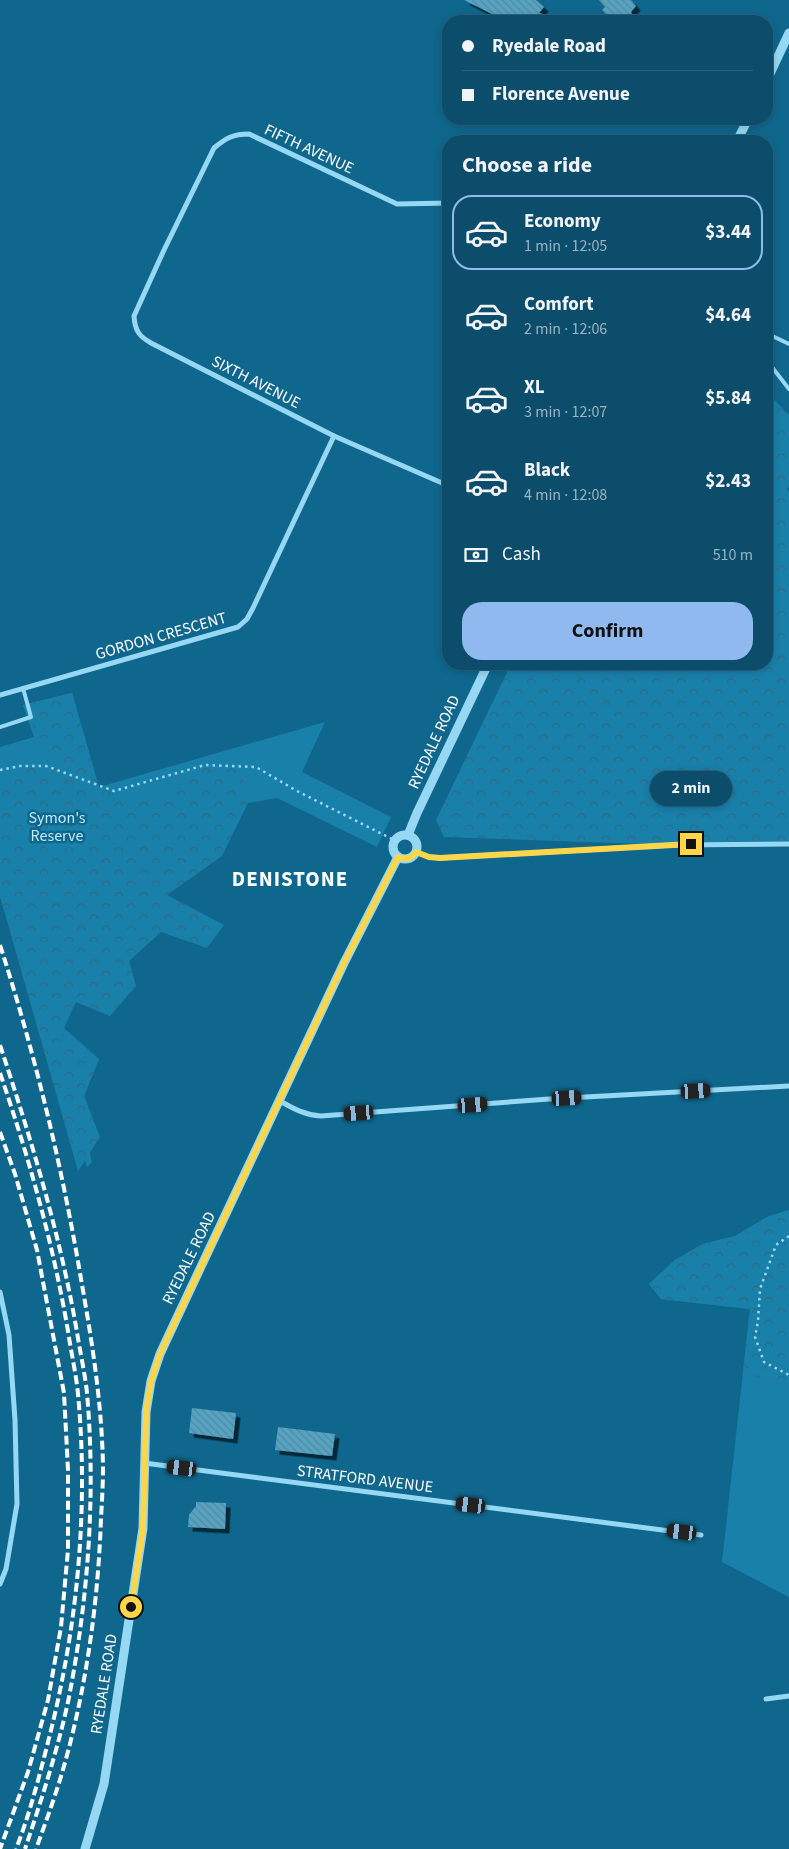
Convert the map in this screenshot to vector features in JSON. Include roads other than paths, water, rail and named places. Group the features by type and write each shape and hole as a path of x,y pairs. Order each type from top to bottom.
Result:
{"street":[{"path":"773,67 789,32"},
{"name":"FIFTH AVENUE","path":"164,250 214,148 225,138 235,134 249,134 397,204 442,203"},
{"name":"SIXTH AVENUE","path":"164,250 134,316 134,328 140,337 334,436 442,483"},
{"name":"GORDON CRESCENT","path":"0,695 238,627 247,619 254,608 334,436"},
{"name":"RYEDALE ROAD","path":"408,835 485,670"},
{"path":"400,835 408,835 415,840 416,852 413,856 406,859 398,857 392,847 394,840 400,835"},
{"path":"416,852 429,857 440,858 673,845 789,844"},
{"name":"RYEDALE ROAD","path":"85,1849 104,1784 143,1528 146,1412 151,1381 160,1354 344,963 398,857"},
{"path":"280,1101 298,1112 321,1116 539,1100 789,1086"},
{"path":"0,1292 9,1335 16,1420 17,1504 6,1569 0,1584"},
{"name":"STRATFORD AVENUE","path":"144,1463 701,1535"},
{"path":"766,1700 789,1696"}],"lane":[{"path":"773,336 789,344"},
{"path":"773,368 789,389"},
{"path":"0,727 31,717 23,688"}],"railway":[{"path":"0,945 36,1069 74,1237 93,1349 103,1467 97,1585 89,1652 68,1751 36,1849"},
{"path":"0,1045 34,1151 62,1259 85,1378 90,1432 90,1509 81,1626 68,1702 59,1739 25,1849"},
{"path":"0,1073 39,1201 62,1298 78,1394 82,1483 78,1571 66,1659 40,1772 16,1849"},
{"path":"0,1132 15,1174 37,1250 64,1393 68,1470 68,1550 61,1627 48,1700 28,1772 0,1849"}],"district":[{"name":"DENISTONE","path":"290,879"}],"park label":[{"name":"Symon's Reserve","path":"57,827"}]}
